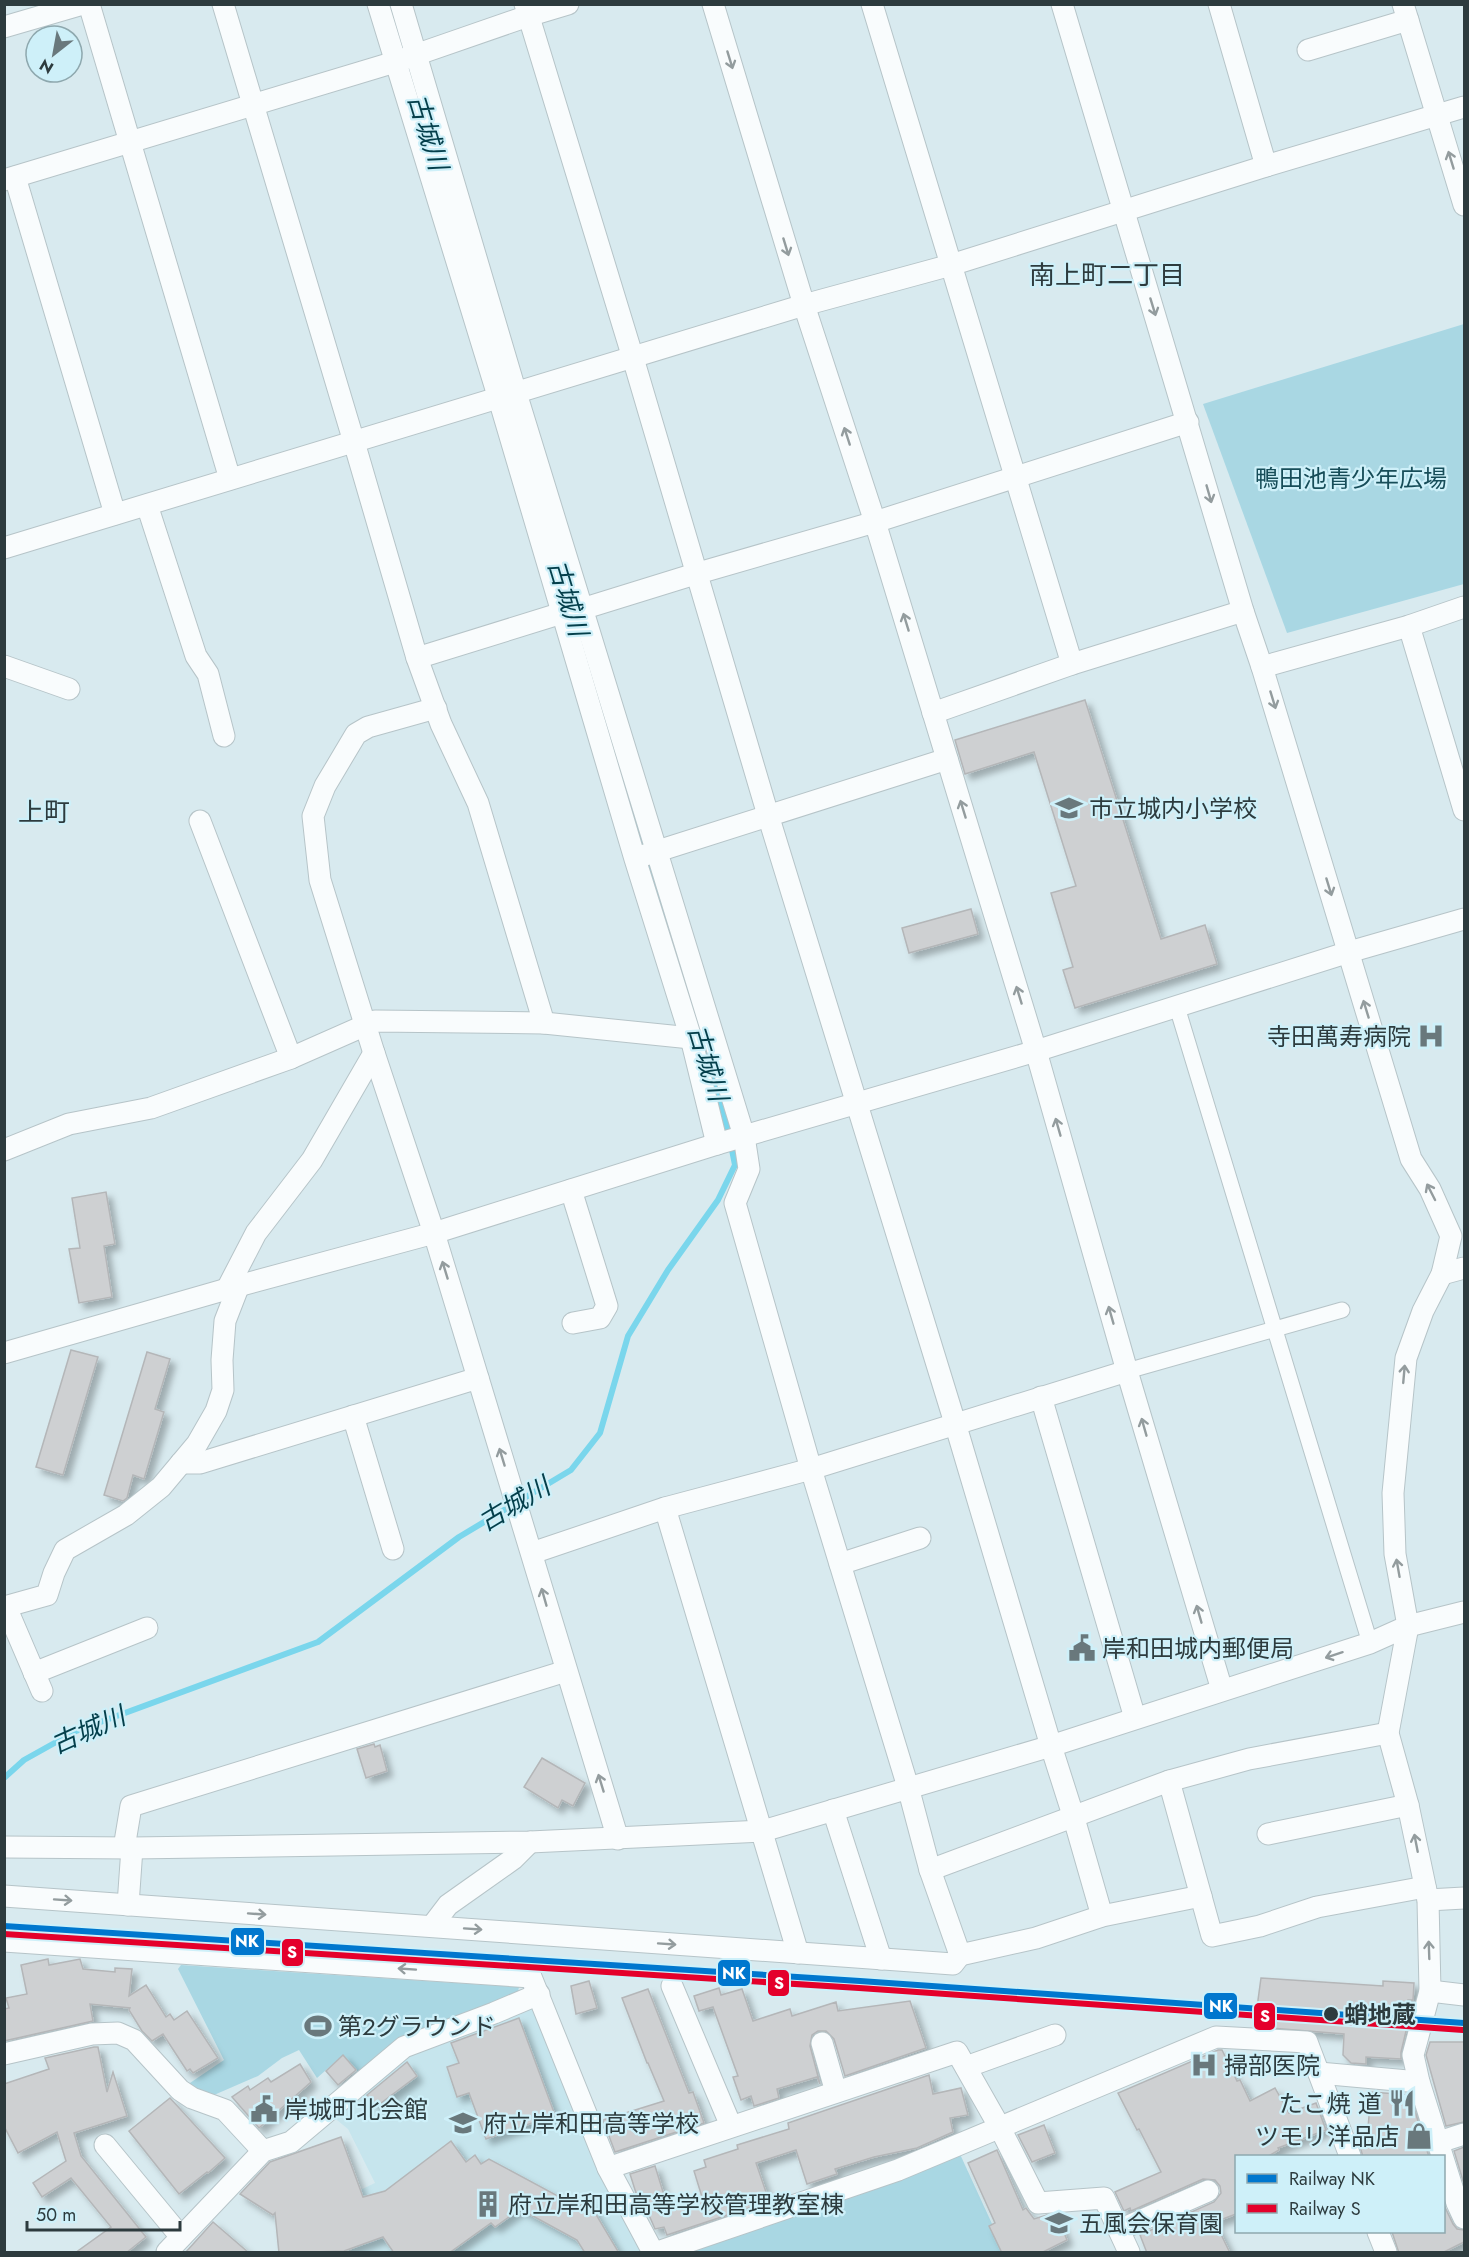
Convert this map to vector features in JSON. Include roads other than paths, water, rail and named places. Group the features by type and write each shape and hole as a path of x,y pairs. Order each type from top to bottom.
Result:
{"street":[{"path":"4,27 83,4"},
{"path":"89,4 230,479"},
{"path":"223,4 417,658 436,708 478,803 544,1023"},
{"path":"378,4 395,62 507,396"},
{"path":"401,4 635,859 692,1038 718,1144"},
{"path":"115,514 10,179 395,62 526,10 568,4"},
{"path":"713,4 804,305 875,522 1036,1051 1221,1690"},
{"path":"872,4 1072,664"},
{"path":"1062,4 1243,611 1411,1159 1430,1189 1451,1236 1442,1274 1423,1311 1406,1358 1393,1493 1395,1554 1408,1626 1388,1733 1408,1805 1426,1893 1430,1991 1413,2055 1419,2082 1443,2155"},
{"path":"1219,4 1266,166"},
{"path":"526,10 633,358 768,815 955,1423 1051,1746 1074,1815 1102,1916"},
{"path":"1308,50 1405,12 1464,205"},
{"path":"4,548 804,305 951,264 1464,107"},
{"path":"417,658 875,522 1188,422"},
{"path":"147,505 196,656 208,674 224,736"},
{"path":"1262,667 1409,626 1464,607"},
{"path":"933,713 1072,664 1243,611"},
{"path":"569,612 655,850 744,1136 749,1169 735,1203 811,1468 908,1787 930,1870 960,1954"},
{"path":"1409,626 1464,810"},
{"path":"4,666 69,689"},
{"path":"436,708 368,727 356,735 325,786 313,816 320,880 365,1026 434,1233 618,1839"},
{"path":"635,859 655,850 947,759"},
{"path":"200,821 291,1058"},
{"path":"4,1353 233,1287 434,1233 744,1136 1036,1051 1349,952 1464,919"},
{"path":"1177,1007 1370,1643"},
{"path":"4,1150 69,1124 152,1108 291,1058 375,1021 544,1023 692,1038"},
{"path":"147,1628 38,1682 5,1607 47,1595 65,1550 126,1515 161,1487 197,1444 216,1411 223,1390 222,1360 225,1321 233,1287 256,1233 312,1160 374,1053"},
{"path":"571,1190 607,1306 600,1318 573,1323"},
{"path":"1442,1274 1464,1268"},
{"path":"532,1553 665,1508 811,1468 1127,1371 1342,1310"},
{"path":"181,1463 200,1463 478,1378"},
{"path":"1041,1397 1135,1718"},
{"path":"353,1416 393,1549"},
{"path":"665,1508 798,1953"},
{"path":"840,1564 920,1538"},
{"path":"4,1847 128,1848 530,1842 763,1831 1051,1746 1370,1643 1408,1626 1464,1612"},
{"path":"128,1905 131,1806 566,1671"},
{"path":"930,1870 1169,1781 1249,1759 1388,1733"},
{"path":"1169,1781 1212,1936 1260,1926 1317,1907 1426,1893 1464,1899"},
{"path":"1268,1834 1408,1805"},
{"path":"833,1810 881,1959"},
{"path":"432,1926 448,1905 513,1859 530,1842"},
{"path":"4,1896 953,1964 960,1954 1036,1938 1102,1916 1201,1896"},
{"path":"4,1954 14,1942 531,1977 608,2168 653,2253"},
{"path":"672,1986 731,2126"},
{"path":"1430,1991 1464,1995"},
{"path":"167,2253 263,2151 291,2142 404,2047 538,1994"},
{"path":"4,2054 92,2034 118,2033 134,2040 180,2090 192,2098 225,2110 263,2151"},
{"path":"966,2067 1055,2035"},
{"path":"658,2253 898,2170 1216,2037 1307,2042 1349,2155"},
{"path":"822,2043 836,2092"},
{"path":"608,2168 957,2052 999,2126 1038,2203 1104,2198 1129,2253"},
{"path":"1319,2073 1419,2082"},
{"path":"1439,2142 1464,2134"},
{"path":"105,2145 181,2236"},
{"path":"1445,2162 1464,2218"},
{"path":"1119,2230 1208,2191"},
{"path":"1378,2233 1386,2253"}],"waterway":[{"name":"古城川","path":"610,738 665,920"},
{"name":"古城川","path":"4,1778 24,1760 76,1731 318,1642 459,1537 571,1470 600,1433 628,1336 668,1270 718,1200 735,1165 728,1130 705,1053"}],"rail line":[{"name":"NK","path":"4,1926 860,1981 1464,2023"},
{"name":"S","path":"4,1934 859,1988 1463,2030"}],"place":[{"name":"市立城内小学校","path":"1069,808"},
{"name":"寺田萬寿病院","path":"1431,1036"},
{"name":"岸和田城内郵便局","path":"1082,1648"},
{"name":"蛸地蔵","path":"1331,2014"},
{"name":"第2グラウンド","path":"318,2026"},
{"name":"掃部医院","path":"1204,2065"},
{"name":"たこ焼 道","path":"1402,2103"},
{"name":"岸城町北会館","path":"264,2109"},
{"name":"府立岸和田高等学校","path":"463,2123"},
{"name":"ツモリ洋品店","path":"1419,2136"},
{"name":"府立岸和田高等学校管理教室棟","path":"488,2204"},
{"name":"五風会保育園","path":"1059,2223"}],"district":[{"name":"南上町二丁目","path":"1107,275"},
{"name":"上町","path":"44,812"}],"park label":[{"name":"鴨田池青少年広場","path":"1351,478"}]}
